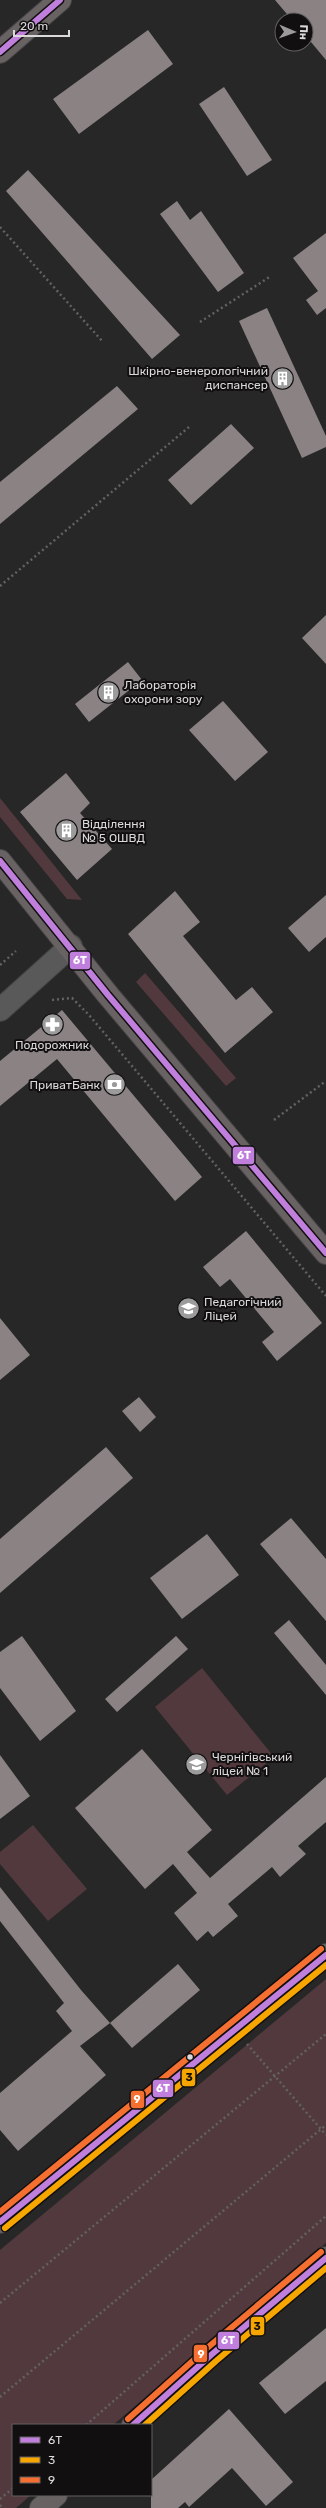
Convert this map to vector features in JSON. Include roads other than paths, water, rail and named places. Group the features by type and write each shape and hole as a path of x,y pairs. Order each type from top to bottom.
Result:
{"main road":[{"path":"0,52 60,0"},
{"path":"0,861 71,946 108,995 326,1253"},
{"path":"0,2222 326,1955"},
{"path":"134,2424 211,2355 326,2258"},
{"path":"41,2508 55,2496"}],"street":[{"path":"0,1010 71,946"}],"place":[{"name":"Шкірно-венерологічний диспансер","path":"283,378"},
{"name":"Лабораторія охорони зору","path":"109,692"},
{"name":"Відділення № 5 ОШВД","path":"66,831"},
{"name":"Подорожник","path":"52,1024"},
{"name":"ПриватБанк","path":"115,1085"},
{"name":"Педагогічний Ліцей","path":"188,1309"},
{"name":"Чернігівський ліцей № 1","path":"197,1764"}]}
